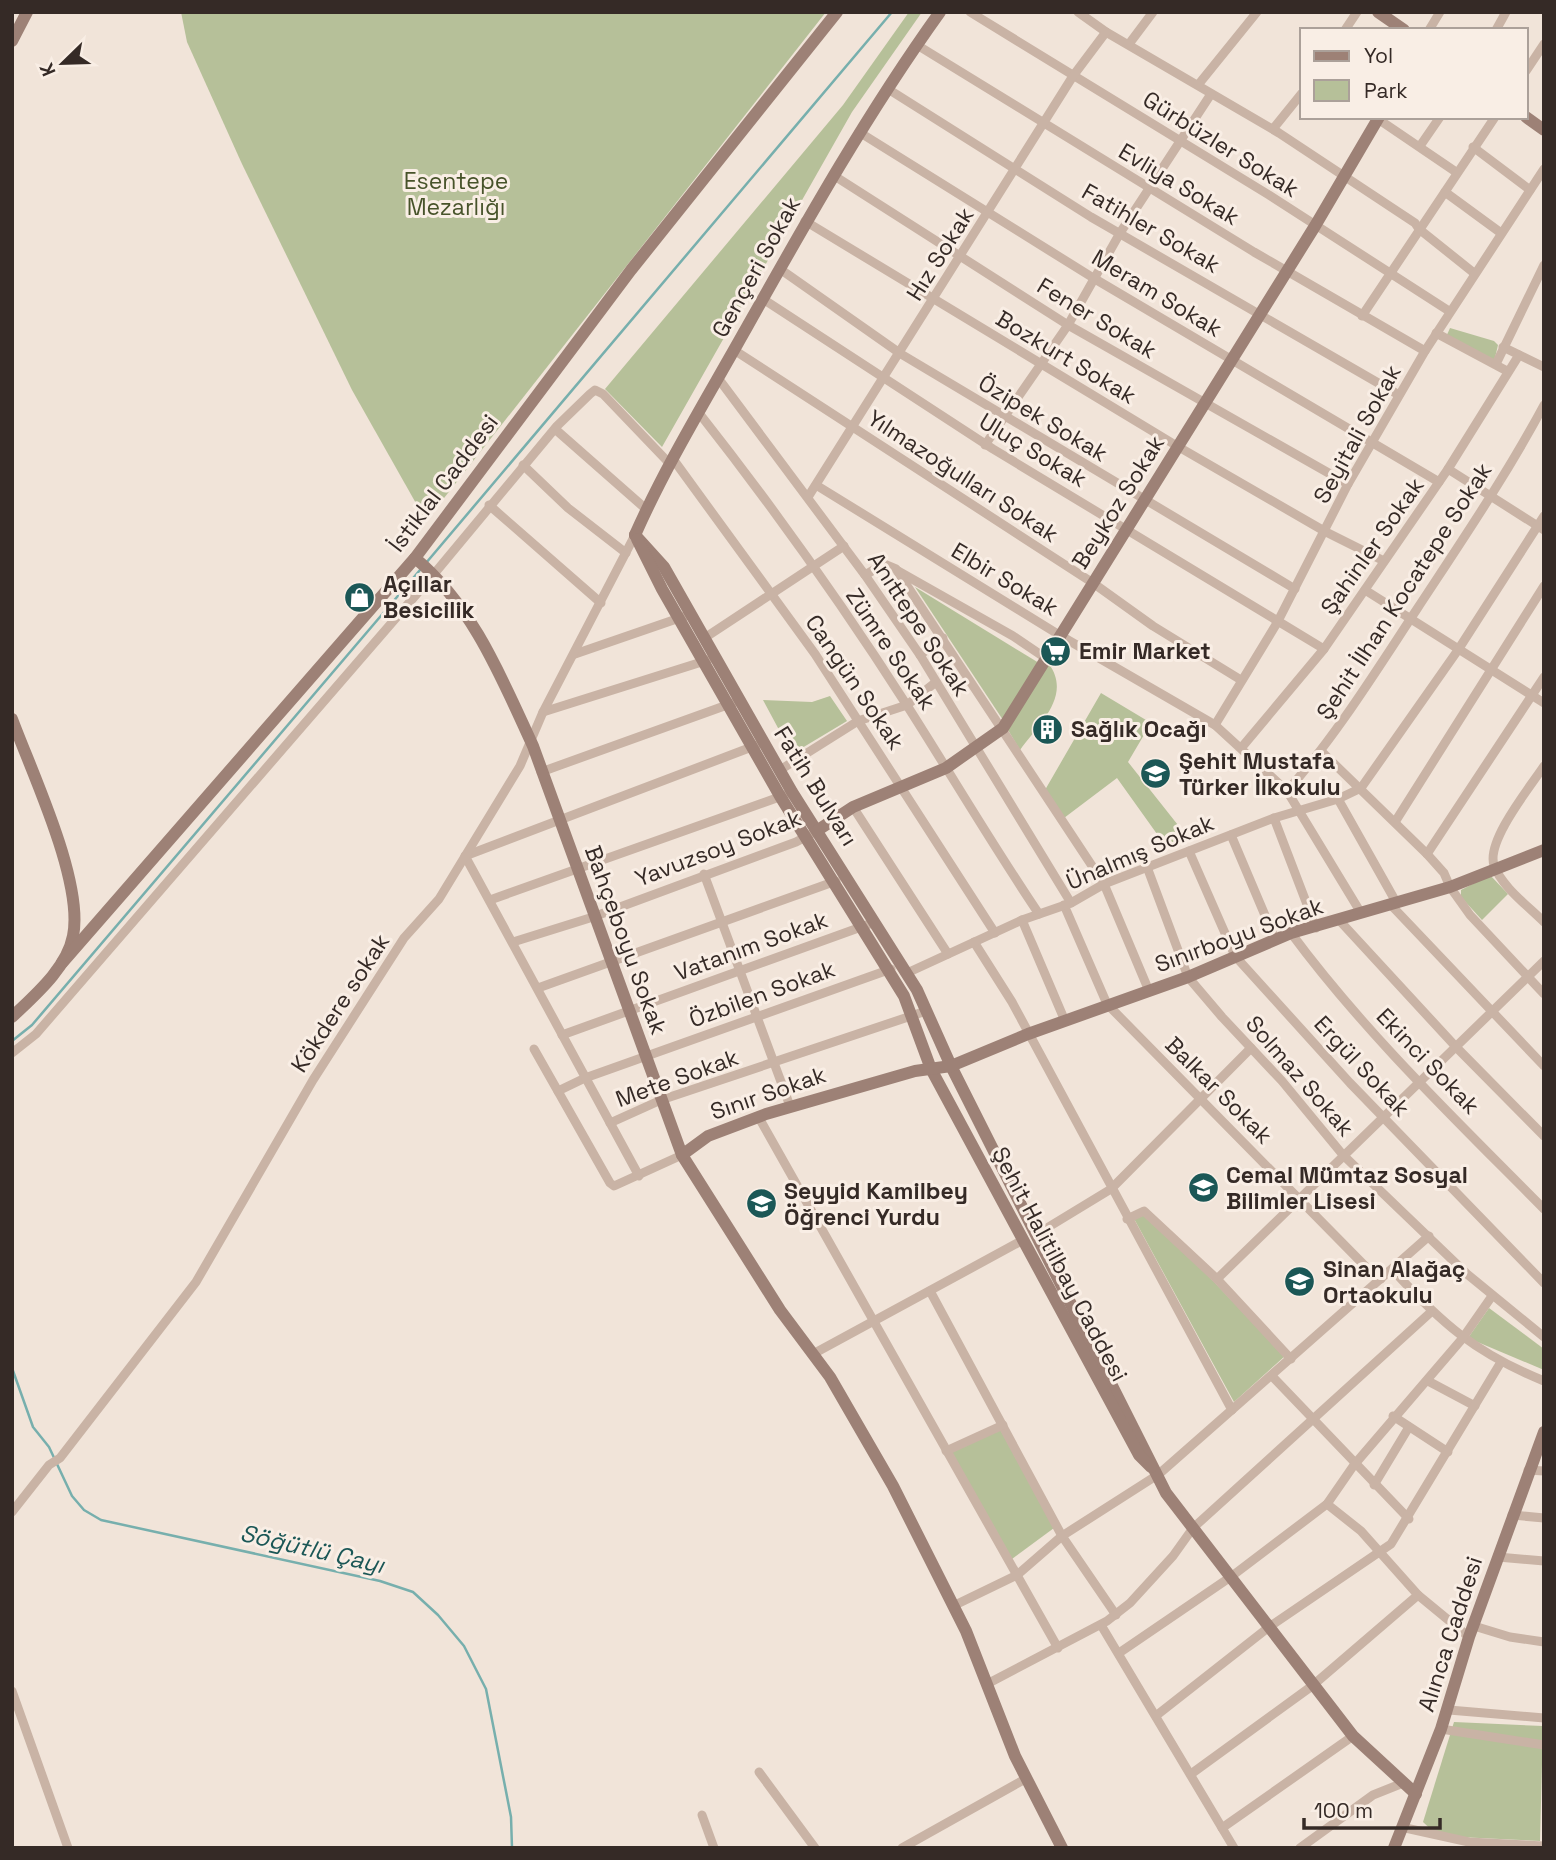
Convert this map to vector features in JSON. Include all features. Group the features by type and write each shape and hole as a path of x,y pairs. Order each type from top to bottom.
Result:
{"street":[{"path":"12,41 27,12"},
{"name":"İstiklal Caddesi","path":"12,1017 417,560 631,270 837,12"},
{"name":"Gençeri Sokak","path":"626,553 672,462 805,221 859,132 940,12"},
{"name":"Gürbüzler Sokak","path":"970,12 1449,311"},
{"path":"1078,12 1345,174 1415,223 1474,273"},
{"path":"1129,44 1153,12"},
{"path":"1198,85 1257,12"},
{"path":"1346,28 1357,12"},
{"path":"1378,12 1401,28"},
{"path":"1430,28 1440,12"},
{"path":"1497,28 1506,12"},
{"name":"Hız Sokak","path":"808,497 901,354 1073,76 1107,32"},
{"path":"1540,60 1544,44"},
{"name":"Evliya Sokak","path":"917,45 1148,188 1425,351"},
{"name":"Fatihler Sokak","path":"888,89 1120,233 1399,395"},
{"path":"985,445 1068,325 1120,233 1211,94"},
{"path":"1273,129 1300,95"},
{"path":"1528,118 1544,130"},
{"name":"Beykoz Sokak","path":"818,830 853,807 946,768 1003,728 1315,226 1377,119"},
{"path":"1380,119 1456,172"},
{"path":"1420,146 1439,119"},
{"path":"1362,316 1494,119"},
{"name":"Meram Sokak","path":"859,132 1095,279 1439,482"},
{"path":"1474,147 1530,190"},
{"name":"Seyitali Sokak","path":"1215,725 1277,623 1326,532 1348,484 1425,351 1544,169"},
{"name":"Fener Sokak","path":"833,175 1068,325 1348,484"},
{"path":"1445,192 1501,233"},
{"name":"Bozkurt Sokak","path":"805,221 1177,446 1326,532 1384,561"},
{"path":"1496,364 1544,265"},
{"name":"Özipek Sokak","path":"780,269 901,354 1295,589"},
{"name":"Uluç Sokak","path":"763,299 985,445 1324,649"},
{"path":"1436,333 1507,371"},
{"path":"1503,347 1544,367"},
{"name":"Yılmazoğulları Sokak","path":"734,350 1093,583 1153,626 1241,680"},
{"name":"Şahinler Sokak","path":"1242,747 1324,649 1448,469 1519,355"},
{"name":"Anıttepe Sokak","path":"718,378 844,546 920,655 1067,904"},
{"name":"Cangün Sokak","path":"555,429 595,390 603,394 672,462 772,594 901,785 995,933"},
{"name":"Şehit İlhan Kocatepe Sokak","path":"1287,791 1322,752 1410,620 1544,405"},
{"name":"Zümre Sokak","path":"699,413 813,569 907,705 1039,914"},
{"path":"12,1053 36,1034 555,429 647,509"},
{"path":"523,465 568,508 626,553"},
{"path":"1448,469 1541,528"},
{"name":"Elbir Sokak","path":"816,485 1061,636 1215,725 1287,791 1361,914"},
{"path":"489,505 601,603"},
{"name":"Ünalmış Sokak","path":"904,969 948,954 1022,920 1067,904 1104,884 1274,818 1338,799 1361,788 1541,528 1544,516"},
{"path":"490,900 786,794 686,616 635,535"},
{"path":"706,637 813,569 844,546"},
{"name":"Kökdere sokak","path":"12,1512 49,1465 60,1458 196,1282 313,1080 404,938 439,899 520,766 543,712 626,553"},
{"name":"Bahçeboyu Sokak","path":"417,560 450,590 508,688 530,741 593,917 631,1010 682,1154 780,1310 830,1377 893,1486 953,1606 1027,1778 1062,1848"},
{"path":"865,575 884,564 896,569 1002,629 1047,659"},
{"path":"896,569 1104,884 1149,990"},
{"path":"1395,822 1544,586"},
{"path":"1365,590 1544,704"},
{"path":"686,616 706,637 711,659"},
{"path":"575,654 686,616"},
{"path":"920,655 943,638"},
{"path":"543,712 711,659"},
{"path":"1427,854 1544,677"},
{"path":"780,770 858,721 907,705 936,682"},
{"path":"541,772 735,702"},
{"path":"12,719 68,871 75,907 73,937 62,963"},
{"path":"465,856 758,745"},
{"name":"Fatih Bulvarı","path":"758,745 780,770 786,794 818,830 904,969 951,1066"},
{"path":"1322,752 1427,854 1444,873 1450,887 1470,915 1544,994"},
{"path":"1543,770 1496,841 1492,857 1495,868 1544,922"},
{"name":"Şehit Halitilbay Caddesi","path":"786,794 805,837 887,970 911,1016 932,1069 1139,1455 1159,1474"},
{"path":"1338,799 1393,903 1544,1066"},
{"path":"853,807 948,954"},
{"path":"1274,818 1316,928"},
{"name":"Yavuzsoy Sokak","path":"513,942 593,917 818,830"},
{"path":"1231,835 1275,939"},
{"name":"Sınırboyu Sokak","path":"951,1066 1107,1004 1188,977 1291,933 1316,928 1450,887 1544,850"},
{"name":"Ergül Sokak","path":"1189,851 1234,956 1381,1116 1544,1283"},
{"name":"Mete Sokak","path":"465,856 610,1123 662,1100 926,1011"},
{"path":"1147,867 1188,977"},
{"path":"704,874 790,1106"},
{"path":"538,988 613,964 848,877"},
{"name":"Balkar Sokak","path":"1067,904 1107,1004 1366,1267 1381,1279"},
{"path":"1022,920 1065,1021"},
{"path":"1339,920 1457,1048 1544,1136"},
{"name":"Vatanım Sokak","path":"562,1035 875,922"},
{"name":"Ekinci Sokak","path":"1291,933 1325,980 1420,1083 1544,1209"},
{"path":"974,942 1028,1034 1232,1410"},
{"path":"1217,1279 1381,1116 1457,1048 1544,961"},
{"name":"Özbilen Sokak","path":"558,1091 585,1078 887,970 904,969"},
{"name":"Solmaz Sokak","path":"1188,977 1343,1155 1492,1296 1544,1337"},
{"path":"1037,1234 1111,1189 1251,1048"},
{"path":"534,1049 558,1091"},
{"name":"Şehit Halitilbay Caddesi","path":"951,1066 1159,1474 1166,1493 1353,1736 1416,1794"},
{"name":"Sınır Sokak","path":"558,1091 614,1186 639,1177 682,1154 708,1136 758,1116 951,1066"},
{"path":"758,1116 1058,1648"},
{"path":"610,1123 639,1177"},
{"path":"1126,1219 1144,1211 1217,1279 1291,1359"},
{"path":"953,1606 1017,1575 1062,1536 1159,1474 1429,1236"},
{"path":"813,1354 1023,1240"},
{"path":"1392,1269 1431,1312 1462,1339 1501,1362 1544,1381"},
{"path":"930,1291 1062,1536 1116,1615"},
{"path":"1119,1653 1232,1576 1327,1504 1393,1416 1428,1381 1462,1339 1492,1296"},
{"path":"987,1684 1116,1615 1172,1556 1193,1528 1431,1312"},
{"path":"1157,1715 1269,1627 1391,1544 1409,1519 1501,1362"},
{"path":"1272,1376 1354,1465 1409,1519"},
{"path":"1428,1381 1475,1406"},
{"path":"1393,1416 1448,1452"},
{"path":"946,1451 1003,1425"},
{"path":"1374,1485 1409,1427"},
{"name":"Alınca Caddesi","path":"1394,1848 1448,1710 1512,1515 1544,1432"},
{"path":"1528,1470 1544,1471"},
{"path":"1327,1504 1361,1531 1418,1595 1472,1631 1544,1642"},
{"path":"1512,1515 1544,1518"},
{"path":"1498,1557 1544,1561"},
{"path":"1191,1774 1312,1686 1418,1595"},
{"path":"1101,1625 1234,1848"},
{"path":"12,1691 68,1848"},
{"path":"1448,1710 1544,1718"},
{"path":"1441,1729 1544,1745"},
{"path":"1222,1828 1353,1736"},
{"path":"759,1772 816,1848"},
{"path":"902,1848 1027,1778"},
{"path":"1300,1848 1373,1795 1403,1783"},
{"path":"702,1815 714,1848"},
{"path":"1401,1827 1469,1842 1544,1846"}],"green space":[{"name":"Esentepe Mezarlığı","path":"181,12 826,12 426,521 352,390 242,164 187,42"},
{"path":"909,12 922,12 852,112 662,447 605,389 843,105"},
{"path":"1450,328 1494,341 1498,345 1494,362 1446,337"},
{"path":"915,587 1039,663 1003,720"},
{"path":"1049,664 1057,687 1055,698 1044,720 1020,750 1005,725"},
{"path":"1101,693 1151,723 1128,762 1189,839 1167,848 1117,778 1064,818 1045,790"},
{"path":"830,696 847,721 792,754 763,700 812,702"},
{"path":"1490,875 1508,894 1482,920 1461,897 1461,890"},
{"path":"1144,1209 1285,1356 1234,1402 1132,1215"},
{"path":"1489,1308 1544,1349 1544,1370 1468,1338"},
{"path":"1000,1429 1054,1528 1012,1559 951,1451"},
{"path":"1454,1722 1543,1726 1540,1841 1438,1836 1423,1822"}],"waterway":[{"path":"426,563 892,12"},
{"path":"12,1041 32,1025 420,570"},
{"name":"Söğütlü Çayı","path":"12,1368 33,1427 49,1447 72,1496 84,1510 101,1520 380,1581 413,1592 438,1615 464,1646 486,1689 511,1817 512,1848"}],"place":[{"name":"Açıllar Besicilik","path":"360,597"},
{"name":"Emir Market","path":"1056,651"},
{"name":"Sağlık Ocağı","path":"1048,729"},
{"name":"Şehit Mustafa Türker İlkokulu","path":"1156,774"},
{"name":"Cemal Mümtaz Sosyal Bilimler Lisesi","path":"1203,1188"},
{"name":"Seyyid Kamilbey Öğrenci Yurdu","path":"761,1204"},
{"name":"Sinan Alağaç Ortaokulu","path":"1300,1282"}]}
